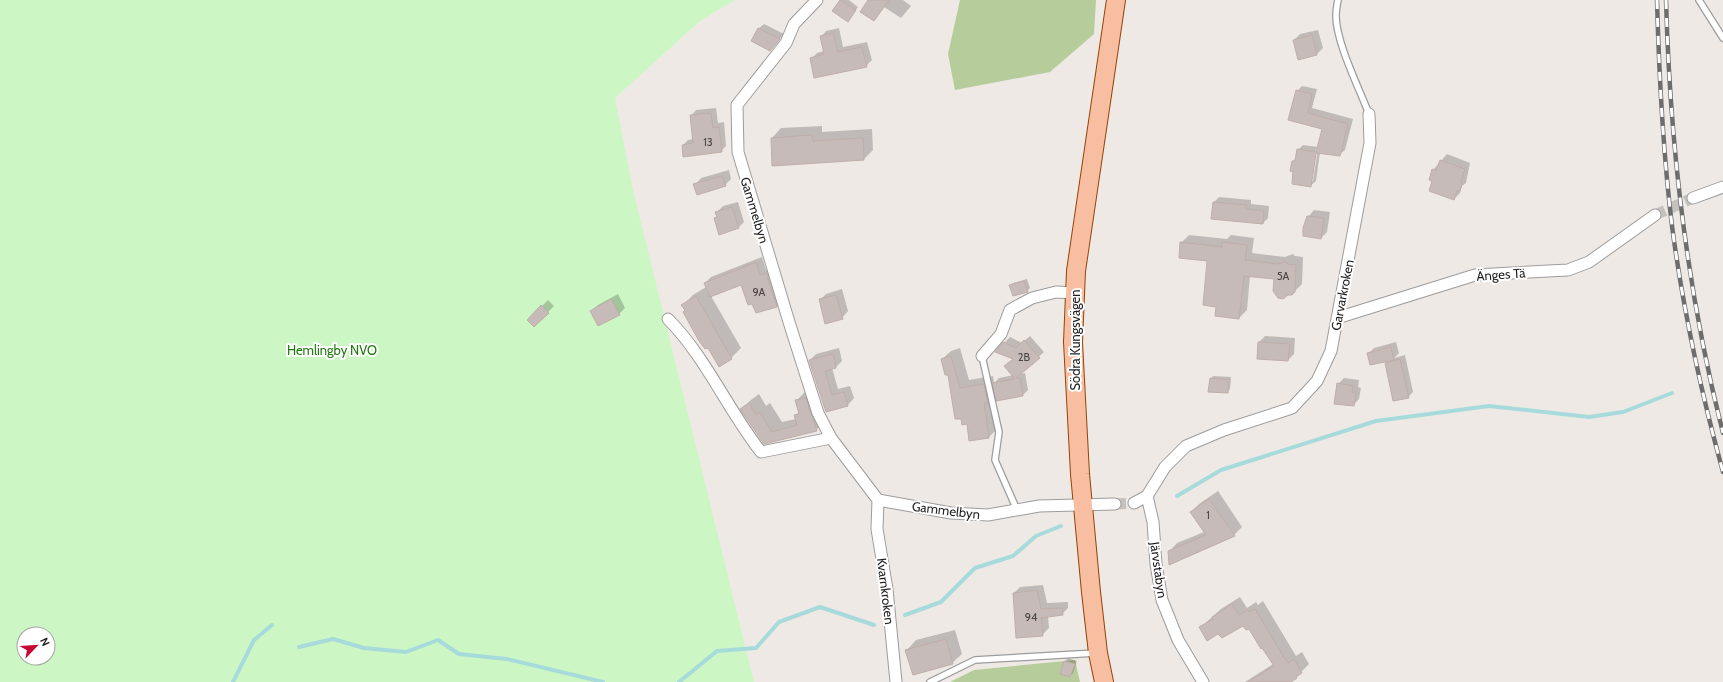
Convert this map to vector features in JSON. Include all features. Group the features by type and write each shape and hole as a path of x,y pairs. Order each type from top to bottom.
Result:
{"main road":[{"name":"Södra Kungsvägen","path":"1104,682 1098,653 1083,504 1074,386 1073,342 1075,293 1084,217 1116,0"}],"street":[{"name":"Gammelbyn","path":"817,0 794,24 786,43 737,106 738,152 818,413 831,438 878,500 951,513 988,515 1039,506 1115,504"},
{"name":"Garvarkroken","path":"1147,496 1165,467 1186,446 1224,430 1292,408 1317,381 1331,351 1370,143 1369,114"},
{"path":"1693,198 1723,187"},
{"name":"Änges Tä","path":"1337,318 1475,275 1568,270 1589,262 1655,215"},
{"path":"982,356 1001,334 1010,310 1032,298 1056,292 1075,293"},
{"path":"668,318 678,328 704,365 746,433 761,452 831,438"},
{"path":"1134,503 1147,496"},
{"name":"Järvstabyn","path":"1147,496 1153,522 1156,564 1162,600 1178,640 1203,682"},
{"name":"Kvarnkroken","path":"878,500 877,529 887,589 896,682"}],"lane":[{"name":"Garvarkroken","path":"1338,0 1336,16 1338,31 1352,73 1369,114"},
{"path":"1699,0 1723,38"},
{"path":"982,356 999,432 995,460 1017,510"},
{"path":"930,682 975,660 1098,653"}],"green space":[{"name":"Hemlingby NVO","path":"0,0 735,0 700,21 615,98 633,190 754,682 0,682"},
{"path":"960,0 1096,0 1094,34 1050,72 955,90 948,54"},
{"path":"1075,660 1080,682 950,682 974,670"}],"building":[{"path":"840,0 856,10 848,22 832,11"},
{"path":"868,0 889,0 874,21 860,12"},
{"path":"758,28 780,39 770,51 751,41"},
{"path":"833,33 838,52 862,47 867,67 814,78 810,58 824,54 820,36"},
{"path":"1312,35 1317,55 1298,60 1293,40"},
{"path":"1296,90 1312,94 1308,113 1348,124 1340,156 1316,153 1311,187 1292,184 1293,172 1290,171 1292,161 1295,161 1297,149 1316,152 1322,129 1288,120"},
{"path":"711,113 713,128 719,127 722,152 683,157 682,145 693,143 690,115"},
{"path":"812,135 813,141 863,138 864,160 772,166 771,138"},
{"path":"1440,160 1465,169 1461,181 1462,184 1460,191 1457,191 1454,200 1429,191 1432,181 1429,180 1432,169 1436,171"},
{"path":"722,176 726,186 697,195 693,184"},
{"path":"1213,202 1246,205 1246,209 1264,211 1263,224 1211,219"},
{"path":"732,207 739,228 719,235 714,218 717,217 715,212"},
{"path":"1307,216 1324,218 1321,239 1303,236 1303,228"},
{"path":"1180,242 1222,247 1222,242 1247,245 1245,260 1277,264 1285,261 1287,264 1296,265 1295,292 1283,299 1278,298 1273,291 1274,279 1244,276 1239,319 1215,316 1216,307 1203,305 1207,261 1179,258"},
{"path":"756,262 760,275 766,273 777,307 756,313 752,304 748,305 741,285 710,297 704,283"},
{"path":"1024,281 1028,292 1013,296 1009,285"},
{"path":"836,295 843,319 825,324 819,299"},
{"path":"696,296 732,359 719,367 708,348 705,349 699,341 683,312 685,310 681,305"},
{"path":"611,299 620,315 598,326 590,311"},
{"path":"541,305 549,313 534,327 527,320"},
{"path":"1024,340 1040,358 1016,378 1020,378 1023,396 996,401 992,383 1015,379 1004,366 1013,359 995,352 1003,342 1016,348"},
{"path":"1258,342 1290,344 1288,361 1257,359"},
{"path":"1391,347 1394,360 1370,365 1367,353"},
{"path":"833,354 836,368 825,371 832,395 844,392 848,406 826,412 809,360"},
{"path":"951,356 960,388 984,384 988,403 984,403 989,438 969,441 967,424 962,425 961,419 955,419 948,375 945,375 941,359"},
{"path":"1400,359 1409,398 1393,401 1385,363"},
{"path":"1210,378 1229,380 1228,393 1208,392"},
{"path":"1337,383 1353,386 1352,393 1356,393 1354,406 1334,404"},
{"path":"806,398 817,431 764,444 740,409 749,403 756,415 760,412 772,432 797,425 794,415 799,414 795,400"},
{"path":"1209,499 1235,536 1169,565 1168,551 1206,535 1190,512"},
{"path":"1037,590 1041,609 1062,608 1063,615 1041,618 1043,636 1016,638 1013,593"},
{"path":"1232,604 1239,615 1248,610 1249,612 1255,609 1288,663 1294,659 1302,673 1296,677 1297,678 1291,682 1248,682 1274,666 1262,648 1261,649 1249,629 1246,630 1243,626 1222,638 1218,634 1207,641 1199,627 1213,619 1212,617"},
{"path":"946,639 953,664 913,675 905,650"},
{"path":"1064,661 1075,664 1070,677 1060,674"}],"waterway":[{"path":"1177,496 1221,470 1376,421 1489,406 1589,417 1623,412 1672,393"},
{"path":"905,615 941,602 975,568 1013,556 1036,536 1061,526"},
{"path":"679,682 717,651 756,648 779,622 820,607 874,625"},
{"path":"233,682 254,640 272,625"},
{"path":"299,647 333,639 364,648 406,652 438,640 459,654 507,659 603,682"}],"tunnel":[{"path":"1655,215 1693,198"},
{"path":"1115,504 1134,503"}],"railway":[{"path":"1657,0 1666,170 1676,257 1693,350 1723,472"},
{"path":"1666,0 1668,55 1676,164 1682,218 1699,326 1723,433"}]}
